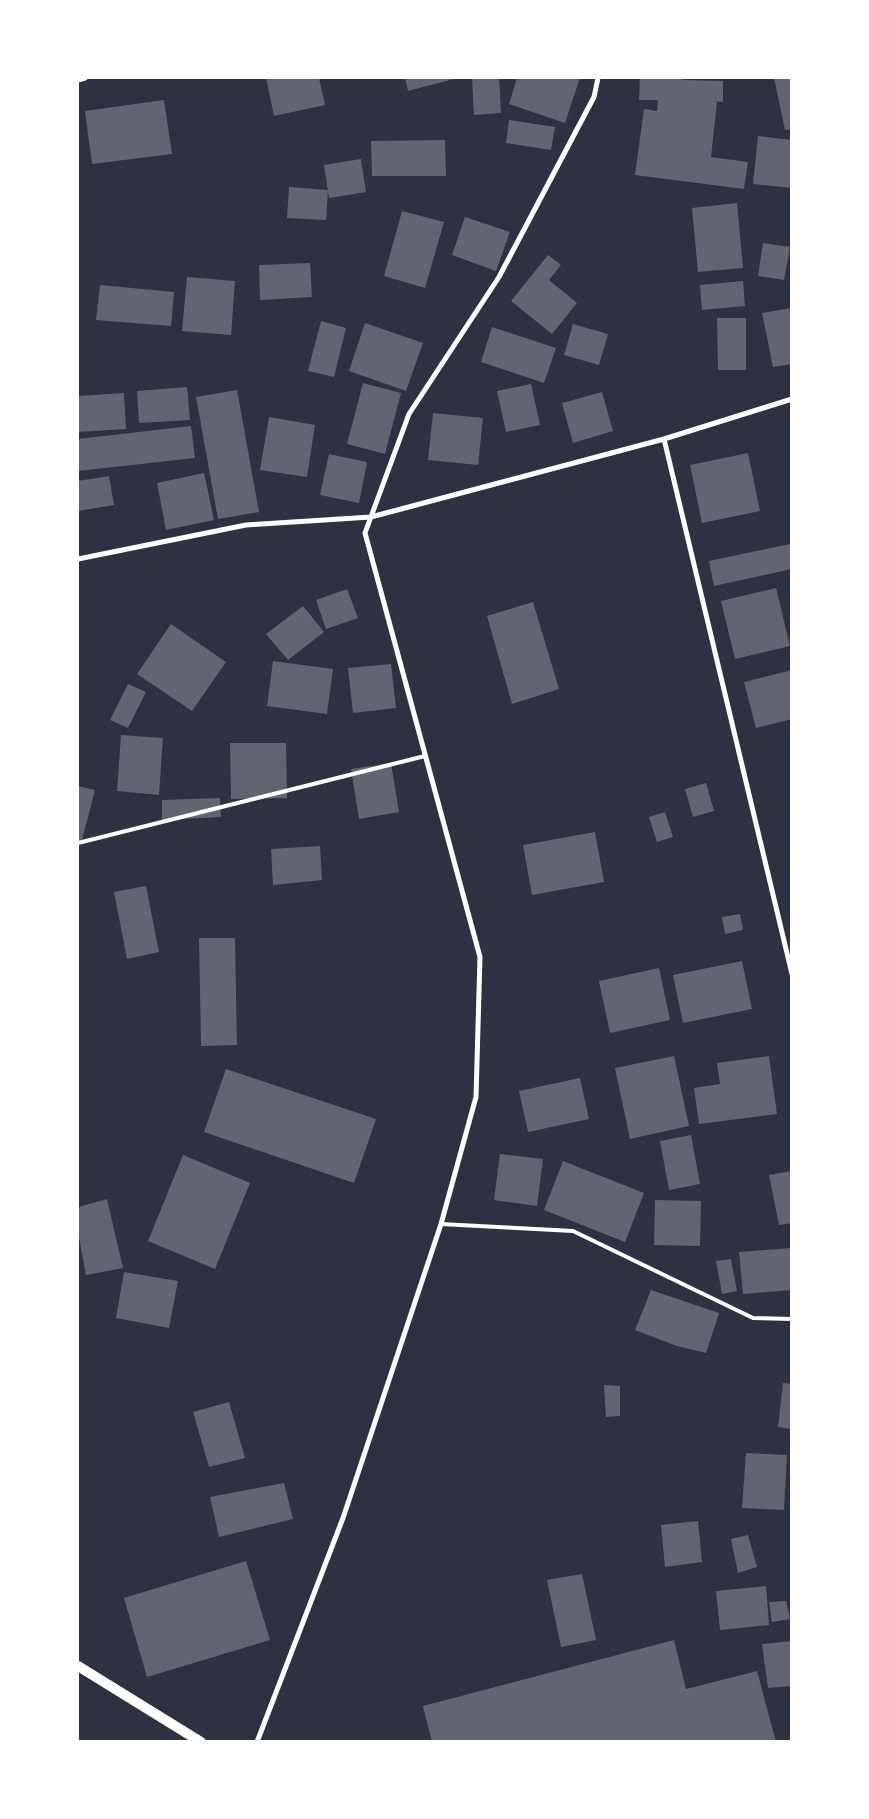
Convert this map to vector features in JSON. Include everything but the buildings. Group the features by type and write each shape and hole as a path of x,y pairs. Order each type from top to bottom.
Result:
{"main road":[{"path":"78,1666 201,1742"}],"street":[{"path":"78,80 85,78"},
{"path":"257,1742 343,1518 441,1224 476,1097 480,957 365,533 409,414 498,277 594,97 598,78"},
{"path":"78,558 246,525 371,517 664,439 792,399"},
{"path":"664,439 792,974"}],"lane":[{"path":"78,843 425,756"},
{"path":"441,1224 573,1230 753,1318 792,1319"}]}
